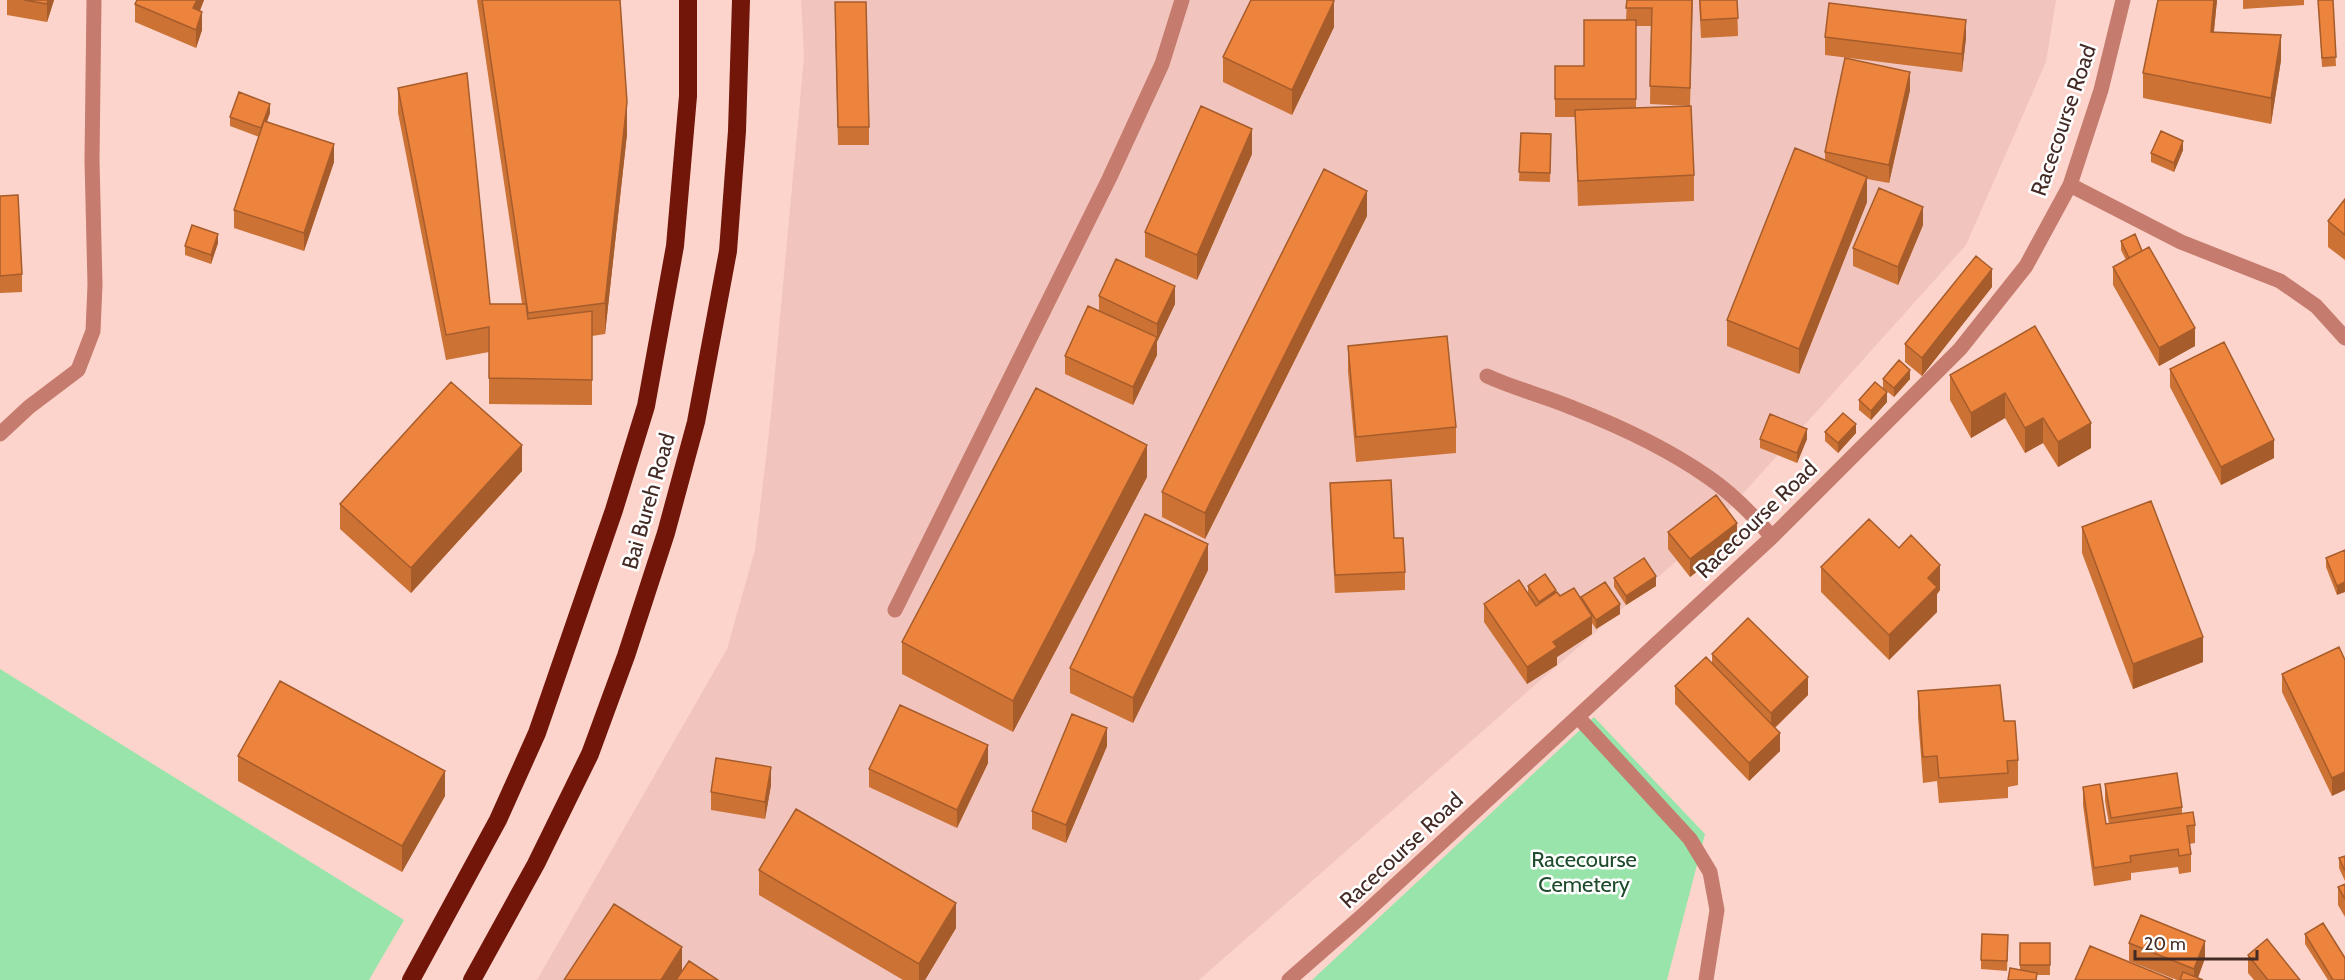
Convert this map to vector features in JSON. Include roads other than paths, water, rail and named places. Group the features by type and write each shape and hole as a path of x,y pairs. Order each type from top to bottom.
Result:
{"highway":[{"path":"411,980 498,820 537,733 614,510 646,406 675,246 688,96 688,0"},
{"name":"Bai Bureh Road","path":"472,980 536,864 590,754 626,656 666,533 696,422 728,251 737,131 741,0"}],"street":[{"path":"0,434 29,407 78,370 93,331 95,285 92,160 94,0"},
{"path":"895,610 1109,179 1162,64 1182,0"},
{"name":"Racecourse Road","path":"1289,980 1362,916 1772,537 1960,349 2026,266 2070,184 2101,90 2124,0"},
{"path":"2070,184 2181,242 2280,281 2316,306 2345,338"},
{"path":"1487,376 1511,387 1529,391 1605,420 1670,454 1709,477 1746,508 1772,537"},
{"path":"1578,717 1690,839 1710,872 1717,910 1706,980"}],"park label":[{"name":"Racecourse Cemetery","path":"1584,872"}]}
